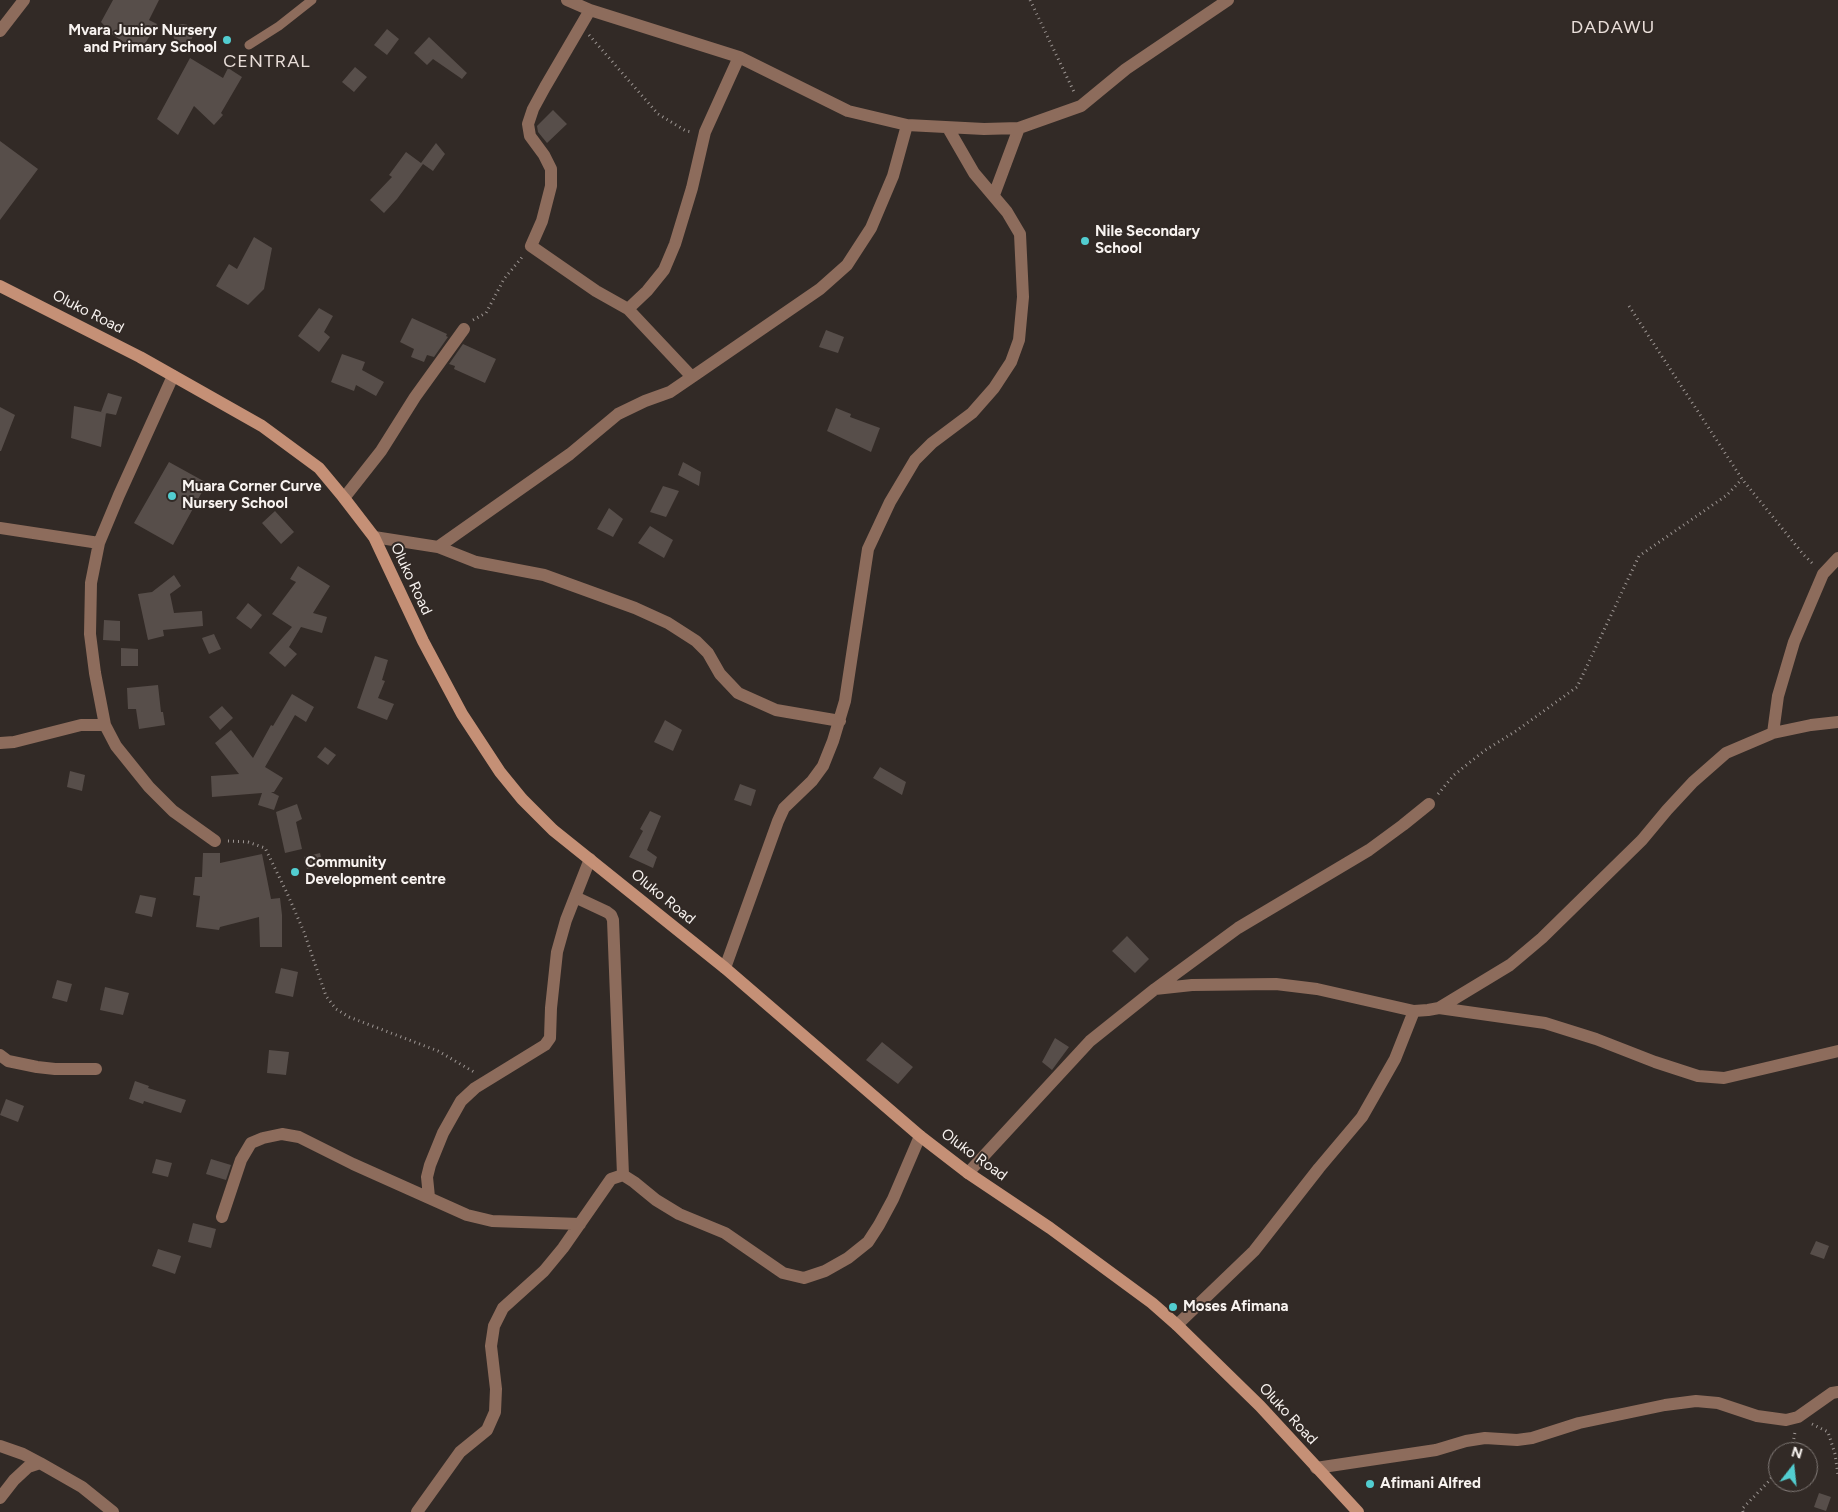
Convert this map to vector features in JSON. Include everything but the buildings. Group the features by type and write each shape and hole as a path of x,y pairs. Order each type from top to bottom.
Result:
{"main road":[{"name":"Oluko Road","path":"0,286 131,352 262,426 319,468 374,538 423,641 462,714 500,772 522,799 553,830 725,968 920,1136 968,1173 1050,1228 1152,1303 1260,1406 1358,1512"}],"street":[{"path":"0,30 24,0"},
{"path":"567,0 590,10 739,56 848,111 908,125 984,129 1019,128 1081,106 1126,69 1228,0"},
{"path":"590,10 533,109 528,124 530,136 544,155 551,169 551,186 542,221 531,246 589,287 628,310 692,377"},
{"path":"628,310 664,270 675,244 692,188 705,132 739,56"},
{"path":"438,546 570,454 618,414 670,392 820,289 848,265 871,228 893,176 908,125"},
{"path":"725,968 784,808 812,781 823,766 840,721 852,661 868,549 890,502 915,460 932,444 972,413 994,388 1011,362 1019,340 1023,297 1020,234 1007,212 974,173 948,128"},
{"path":"994,195 1019,128"},
{"path":"344,498 381,452 424,383 464,329"},
{"path":"173,376 99,543 91,583 90,634 105,725 116,746 149,787 172,811 215,841"},
{"path":"0,528 99,543"},
{"path":"374,538 438,546 476,562 544,575 635,608 668,623 696,642 708,653 720,674 738,693 776,710 840,721"},
{"path":"1773,732 1778,696 1794,642 1823,574 1838,558"},
{"path":"1439,1008 1510,965 1542,938 1642,840 1692,782 1726,753 1773,732 1838,722"},
{"path":"0,744 81,725 105,725"},
{"path":"968,1173 1090,1040 1238,928 1369,850 1429,804"},
{"path":"429,1197 427,1177 430,1166 451,1116 461,1101 475,1088 545,1045 550,1038 550,1008 557,952 566,920 590,859"},
{"path":"575,897 607,912 613,920 623,1175"},
{"path":"1154,990 1192,985 1276,984 1317,989 1414,1011 1439,1008 1545,1023 1596,1039 1655,1062 1698,1076 1724,1078 1838,1052"},
{"path":"1177,1325 1254,1251 1362,1116 1394,1059 1414,1011"},
{"path":"0,1056 8,1061 37,1067 96,1069"},
{"path":"222,1217 241,1160 251,1143 282,1134 299,1137 353,1164 467,1215 492,1221 580,1224"},
{"path":"417,1512 460,1452 488,1430 495,1412 496,1388 491,1346 494,1326 503,1308 544,1271 580,1224 610,1178 623,1175 656,1200 679,1214 725,1233 783,1273 804,1278 825,1271 848,1258 868,1242 893,1199 920,1136"},
{"path":"1316,1468 1436,1450 1466,1441 1485,1438 1517,1440 1532,1438 1579,1423 1665,1404 1696,1401 1711,1403 1771,1419 1786,1420 1798,1417 1832,1393 1838,1392"},
{"path":"0,1446 23,1454 82,1487 113,1512"},
{"path":"0,1498 14,1480 28,1467 40,1463"}],"lane":[{"path":"249,45 279,26 312,0"}],"path":[{"path":"1030,0 1081,106"},
{"path":"581,26 658,114 686,131 705,132"},
{"path":"464,329 475,318 486,313 504,278 531,246"},
{"path":"1629,306 1742,479 1803,554 1823,574"},
{"path":"1429,804 1454,775 1484,751 1516,731 1577,687 1639,556 1727,495 1742,479"},
{"path":"215,841 248,842 265,848 304,932 326,996 336,1009 349,1017 438,1051 489,1080"},
{"path":"1793,1442 1798,1417 1828,1432 1835,1454 1838,1475"},
{"path":"1743,1512 1742,1509 1768,1482"}],"place":[{"name":"Mvara Junior Nursery and Primary School","path":"227,40"},
{"name":"Nile Secondary School","path":"1085,241"},
{"name":"Muara Corner Curve Nursery School","path":"172,496"},
{"name":"Community Development centre","path":"295,872"},
{"name":"Moses Afimana","path":"1173,1307"},
{"name":"Afimani Alfred","path":"1370,1484"}],"district":[{"name":"DADAWU","path":"1613,28"},
{"name":"CENTRAL","path":"267,62"}]}
